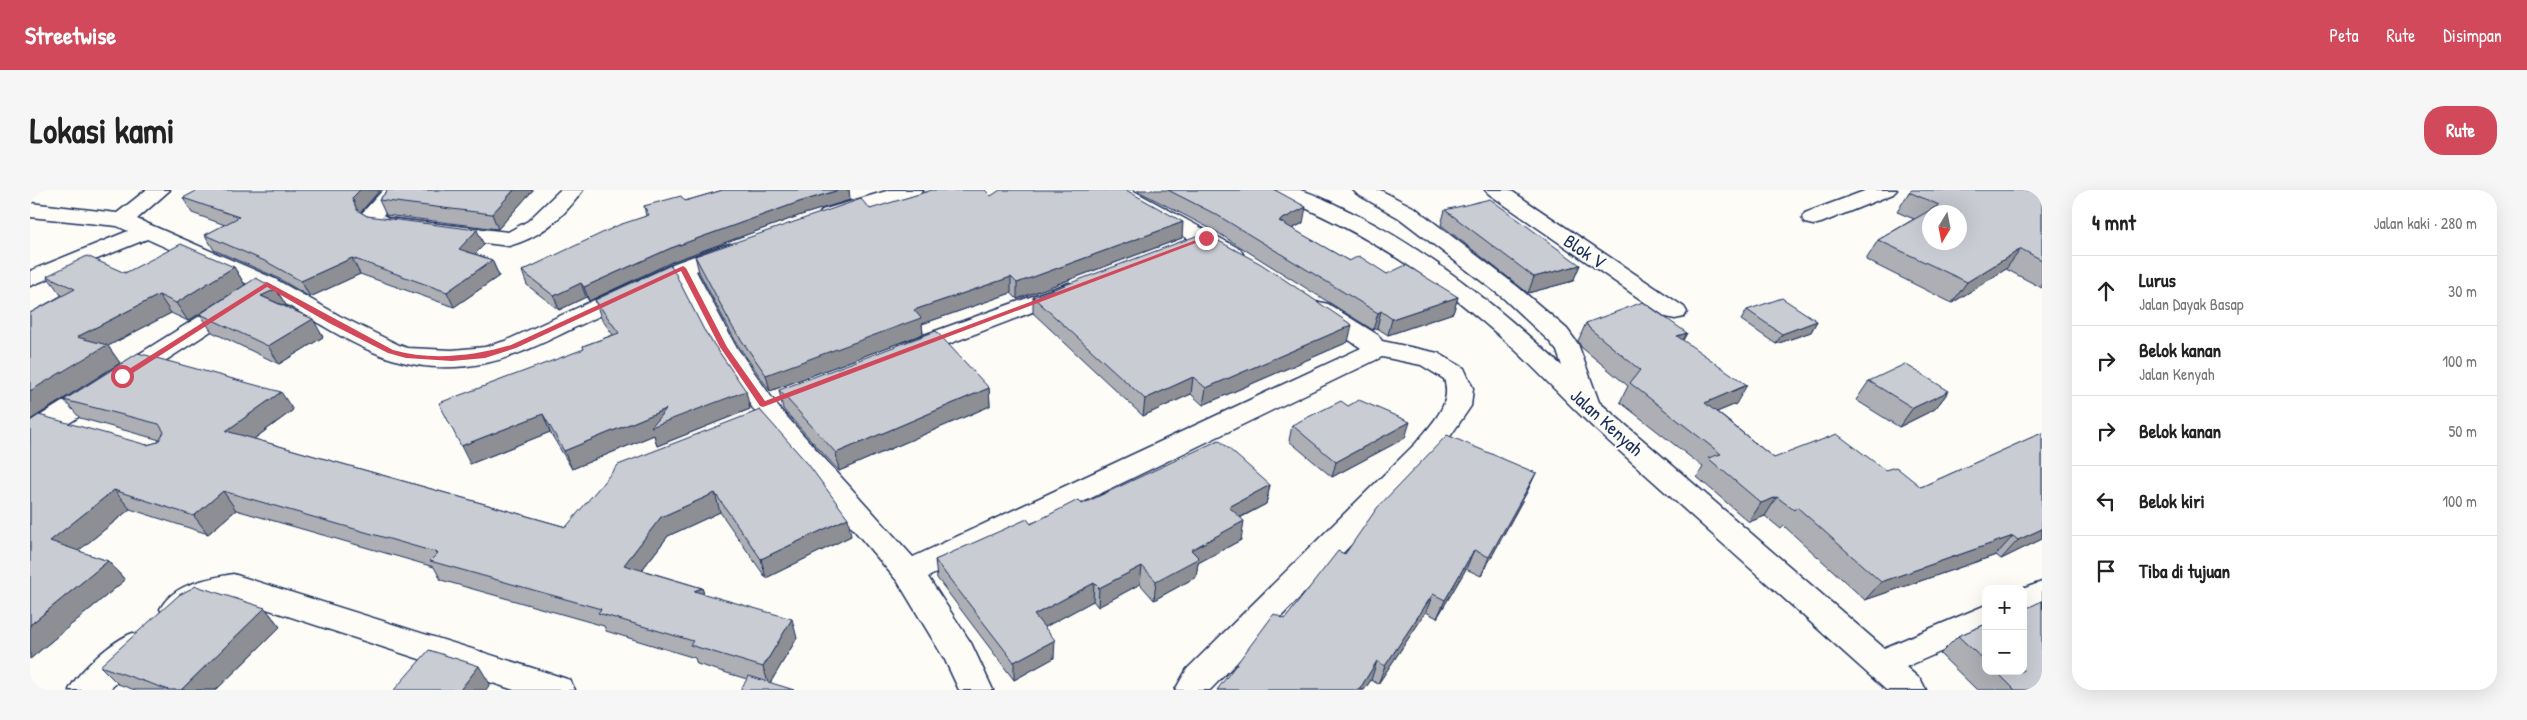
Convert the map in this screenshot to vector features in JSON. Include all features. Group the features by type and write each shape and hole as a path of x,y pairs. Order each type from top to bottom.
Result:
{"street":[{"path":"122,220 159,190"},
{"path":"395,190 372,214 374,219 382,224 509,239 523,236 532,230 572,190"},
{"path":"810,222 912,190"},
{"path":"1116,190 1252,265"},
{"name":"Jalan Kenyah","path":"1280,190 1317,203 1353,219 1447,281 1550,368 1589,408 1909,690"},
{"path":"1364,190 1406,213 1438,236 1510,292 1558,335 1569,350 1589,408"},
{"name":"Blok V","path":"1496,190 1675,312"},
{"path":"1813,218 1886,190"},
{"path":"30,210 122,220 267,284 331,321 390,351 406,356 452,358 485,355 514,347 683,268 746,245"},
{"path":"30,279 148,231"},
{"path":"1178,249 1206,238"},
{"path":"683,268 723,347 909,573 959,653 976,690"},
{"path":"883,360 1086,283"},
{"path":"41,429 267,284"},
{"path":"1192,690 1199,679 1426,450 1458,406 1460,388 1455,374 1430,359 1374,348 1369,342 1298,295"},
{"path":"909,573 1370,354 1374,348"},
{"path":"743,424 771,405"},
{"path":"41,429 79,430"},
{"path":"86,690 183,603 197,594 233,586 558,690"},
{"path":"2027,600 2042,594"},
{"path":"1880,664 1982,620"},
{"path":"410,676 434,650"}],"building":[{"path":"198,190 360,190 352,198 357,210 367,216 477,230 459,249 492,260 447,292 352,258 301,281 267,262 205,235 239,217 183,198"},
{"path":"388,190 514,190 492,214 379,200"},
{"path":"723,190 839,190 799,202 671,248 584,287 581,283 554,296 522,271 619,225 649,215 644,206 681,196 685,201"},
{"path":"932,190 985,190 991,196 1000,190 1126,190 1183,222 1017,283 1011,277 914,310 921,318 766,375 733,328 695,256 861,199 870,209"},
{"path":"1168,190 1275,190 1306,207 1279,221 1349,261 1359,256 1387,274 1406,265 1458,297 1392,319 1381,311 1378,313 1217,215"},
{"path":"1912,190 2042,190 2042,260 2021,249 1967,282 1878,240 1922,215 1922,250 1967,250 1967,205 1939,205 1909,192"},
{"path":"1490,199 1580,265 1534,277 1445,210"},
{"path":"1204,233 1261,264 1352,325 1206,388 1193,377 1145,399 1033,297"},
{"path":"181,244 234,267 176,303 159,295 77,337 107,345 30,391 30,313 75,289 47,276 87,256 125,273"},
{"path":"671,265 704,330 746,391 651,427 666,409 564,451 543,414 461,446 439,403 584,349 583,346 619,333 595,300"},
{"path":"256,278 276,289 261,296 313,319 268,346 200,314"},
{"path":"1782,298 1817,321 1782,334 1747,310"},
{"path":"1643,302 1687,333 1677,336 1747,385 1705,403 1774,458 1837,434 1885,470 1896,467 1921,487 2042,433 2042,529 2018,540 2013,536 1881,582 1797,507 1794,510 1777,497 1761,503 1708,458 1721,454 1630,383 1640,370 1589,328 1586,323"},
{"path":"936,331 989,388 836,453 779,390"},
{"path":"138,353 281,392 226,431 566,527 618,465 760,410 808,464 848,518 761,559 715,493 661,517 624,565 702,588 694,591 792,619 763,667 690,645 693,641 598,613 601,609 430,561 438,553 223,491 194,516 114,490 50,541 108,561 30,625 30,421 39,415 147,445 158,442 164,432 159,424 64,400"},
{"path":"1905,364 1949,391 1913,408 1869,381"},
{"path":"1359,400 1410,422 1336,462 1292,425 1341,401 1348,406"},
{"path":"1447,435 1536,473 1489,557 1474,550 1445,600 1433,594 1385,666 1377,661 1359,690 1217,690 1274,614 1285,619 1338,551 1345,554 1377,508"},
{"path":"1219,440 1270,485 1229,507 1244,521 1191,550 1199,558 1156,581 1142,566 1099,588 1094,583 1034,615 1055,640 1014,662 935,560 1027,519 1031,524 1078,500 1082,504"},
{"path":"196,586 265,608 181,690 169,690 100,666 179,595"},
{"path":"2042,601 2042,690 2015,690 2000,675 2027,675 2027,608"},
{"path":"1982,626 1982,658 1958,636"},
{"path":"429,650 479,666 460,690 394,690"},
{"path":"749,676 794,690 740,690"}],"route":[{"path":"122,376 267,284 331,321 390,351 406,356 452,358 485,355 514,347 683,268 723,347 763,405 1206,238"}]}
